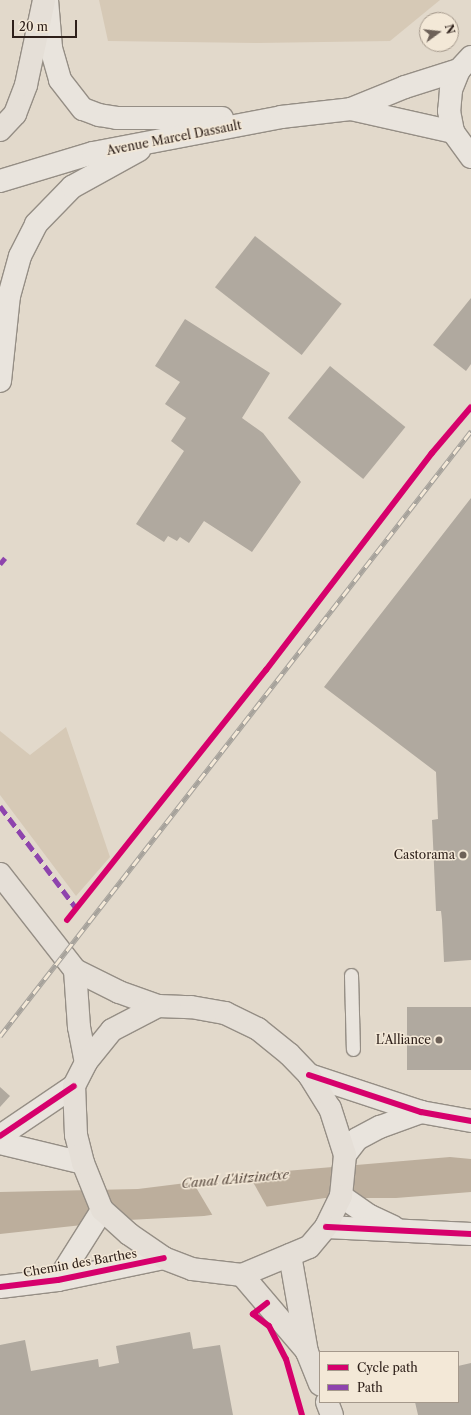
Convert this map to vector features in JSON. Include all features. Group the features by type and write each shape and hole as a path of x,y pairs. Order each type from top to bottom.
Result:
{"main road":[{"path":"45,0 51,48 60,80 83,109 99,115 117,118 281,117"},
{"path":"0,130 15,114 26,85 45,0"},
{"path":"465,64 451,90 449,104 453,132 471,158"},
{"name":"Avenue Marcel Dassault","path":"0,181 93,153 281,117 351,109 465,64"},
{"name":"Avenue Marcel Dassault","path":"351,109 453,132"},
{"path":"0,380 9,296 20,256 36,224 72,187 158,140"},
{"path":"0,874 75,970 119,992 158,1006 191,1007 225,1013 258,1029 289,1054 309,1075 330,1108 345,1155 341,1196 326,1227 309,1247 242,1275 192,1268 164,1258 129,1234 102,1210 83,1162 76,1135 74,1086 86,1062 112,1030 158,1006"},
{"path":"75,970 79,1027 86,1062"},
{"path":"309,1075 421,1112 471,1121"},
{"path":"0,1136 74,1086"},
{"path":"345,1155 356,1139 380,1127 421,1112"},
{"path":"0,1143 83,1162"},
{"path":"341,1196 370,1216 406,1232"},
{"name":"Chemin des Barthes","path":"58,1280 102,1210"},
{"path":"326,1227 471,1234"},
{"path":"290,1255 308,1352 319,1381"},
{"name":"Chemin des Barthes","path":"0,1287 58,1280 164,1258"},
{"path":"242,1275 308,1352"},
{"path":"327,1403 332,1415"}],"lane":[{"path":"351,975 353,1049"}],"shaded area":[{"path":"99,0 440,0 425,12 419,12 419,17 390,41 257,43 108,41"},
{"path":"66,727 110,857 76,896 0,795 0,731 30,755"}],"water":[{"name":"Canal d'Aitzinetxe","path":"450,1157 471,1159 471,1192 396,1198 325,1198 204,1216 128,1220 0,1234 0,1192 138,1189 274,1172"}],"pier":[{"path":"248,1173 268,1209 213,1216 191,1179"}],"building":[{"path":"255,236 342,304 302,355 215,287"},
{"path":"471,298 471,364 466,371 433,345"},
{"path":"185,319 270,373 242,418 263,433 301,482 252,552 204,521 189,543 180,537 177,541 168,536 164,542 136,524 184,451 171,441 186,418 165,404 180,382 155,366"},
{"path":"330,366 405,427 363,479 288,418"},
{"path":"471,498 471,960 444,962 441,911 436,911 432,820 438,819 436,772 324,687"},
{"name":"L'Alliance","path":"407,1007 471,1007 471,1070 407,1070"},
{"path":"0,1087 10,1096 0,1107"},
{"path":"190,1332 193,1349 220,1345 233,1415 0,1415 0,1345 25,1340 31,1371 98,1359 99,1367 119,1363 116,1346"},
{"path":"471,1363 471,1415 418,1415 415,1403 459,1403 459,1366"}],"railway":[{"path":"0,1036 471,431"}],"marked path":[{"path":"0,564 5,558"},
{"path":"0,806 76,908"}],"cycle path":[{"path":"67,920 266,670 432,453 471,407"},
{"path":"309,1075 421,1112 471,1121"},
{"path":"0,1136 74,1086"},
{"path":"326,1227 471,1234"},
{"path":"0,1287 58,1280 164,1258"},
{"path":"267,1303 253,1314 269,1326 286,1359 302,1415"}],"place":[{"name":"Castorama","path":"463,855"},
{"name":"L'Alliance","path":"439,1040"}]}
